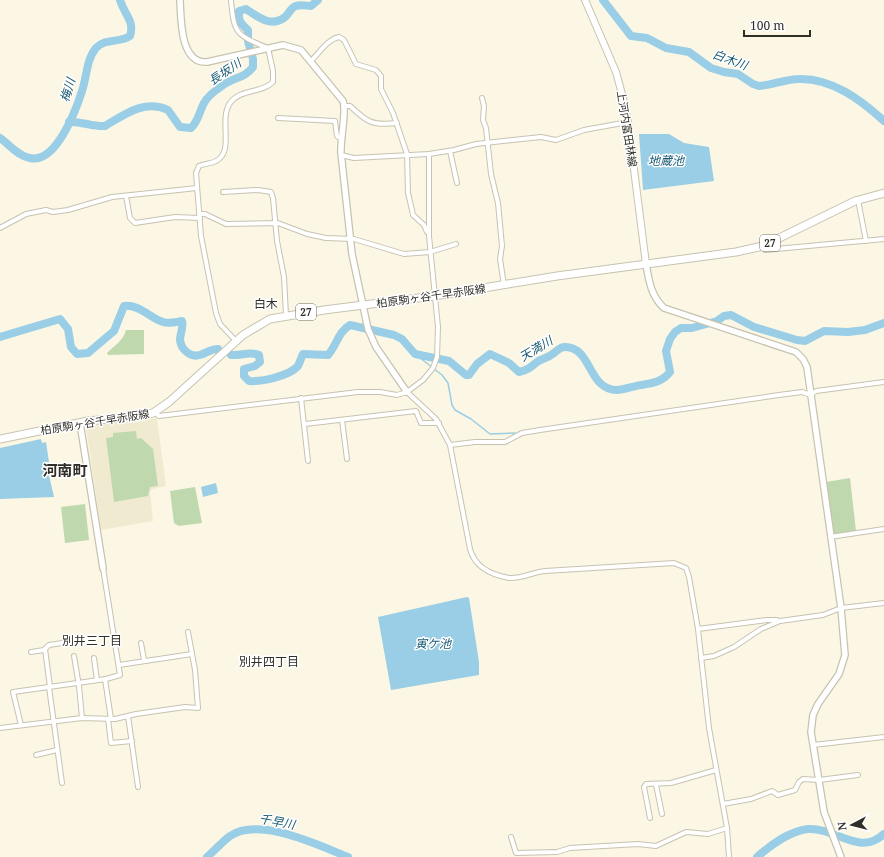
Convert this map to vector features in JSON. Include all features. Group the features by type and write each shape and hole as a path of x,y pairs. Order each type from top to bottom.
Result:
{"main road":[{"name":"上河内富田林線","path":"585,0 616,72 628,122 646,264"},
{"name":"柏原駒ヶ谷千早赤阪線","path":"0,439 80,423 141,416 155,412 173,399 236,341 260,324 286,315 434,296 736,252 763,246 858,200 884,193"}],"street":[{"path":"180,0 181,19 186,44 188,51 195,59 202,62 208,62 268,48 284,45 291,46 301,50 340,96 345,106 340,138 350,238 353,262 368,329 373,342 407,392 439,423 450,445 470,549 473,557 481,568 501,576 515,578 544,571 680,564 686,568 698,629 709,728 727,828 729,857"},
{"path":"231,0 232,22 237,32 268,48 274,71 273,82 268,87 237,96 230,103 226,112 226,139 224,153 219,160 199,166 196,173 203,251 218,321 236,341"},
{"path":"311,61 324,48 328,41 339,38 344,40 356,64 376,70 381,76 381,89 396,123 407,154 408,193 412,210 424,225 429,236"},
{"path":"482,98 484,106 482,120 486,128 491,174 498,204 502,246 500,260 504,285"},
{"path":"345,106 350,106 365,120 382,125 396,123"},
{"path":"278,118 335,121 337,136 340,138"},
{"path":"341,155 354,158 429,154 450,151 476,144 488,144 541,137 556,140 584,130 628,122"},
{"path":"450,151 458,183"},
{"path":"155,412 159,416 301,398 369,392 397,395 407,392 426,377 435,364 438,327 429,236 429,154"},
{"path":"0,228 26,214 46,210 53,212 68,210 100,200 126,196 197,188"},
{"path":"223,192 258,190 271,192 273,198 277,241 284,277 286,315"},
{"path":"126,196 130,218 135,223 175,217 200,216 205,214 226,224 276,224 320,236 350,238 400,254 430,252 456,244"},
{"path":"858,200 866,241"},
{"path":"763,246 765,250 884,238"},
{"path":"646,264 652,292 656,300 671,312 796,352 803,359 807,368 841,608 844,643 844,663 839,674 818,704 811,724 824,812 841,857"},
{"path":"811,395 816,391 884,382"},
{"path":"450,445 475,442 505,442 522,433 540,430 802,392 811,395"},
{"path":"301,398 308,461"},
{"path":"305,424 416,411 421,423 439,423"},
{"path":"342,420 347,459"},
{"path":"21,725 13,692 105,679 120,675 80,423"},
{"path":"830,537 884,529"},
{"path":"701,658 714,656 734,647 770,624 823,614 841,608 884,603"},
{"path":"698,629 767,620 780,621"},
{"path":"0,727 82,718 109,719 185,707 198,708 188,632"},
{"path":"141,642 144,660"},
{"path":"30,652 45,649 49,645 62,643"},
{"path":"45,649 62,783"},
{"path":"119,665 144,660 192,654"},
{"path":"74,656 82,718"},
{"path":"94,658 97,680"},
{"path":"105,679 111,743 132,741"},
{"path":"128,716 138,787"},
{"path":"813,745 884,737"},
{"path":"36,755 57,750"},
{"path":"650,818 644,787 646,784 656,785 671,783 716,770"},
{"path":"723,804 751,799 772,791 778,795 795,790 799,782 804,779 819,780 858,775"},
{"path":"656,785 662,814"},
{"path":"511,838 516,853 553,852 570,848 634,844 656,846 686,832 708,834 727,828"}],"shaded area":[{"path":"157,418 166,486 152,489 150,492 153,521 101,530 86,427 125,421 128,423"}],"green space":[{"path":"126,330 144,330 144,354 108,355 107,353 121,340"},
{"path":"136,431 137,439 141,438 153,449 158,486 150,487 148,496 114,502 106,438 113,437 113,433"},
{"path":"850,478 856,531 833,535 826,482"},
{"path":"195,487 202,523 179,526 174,523 170,491"},
{"path":"85,504 89,540 65,543 61,507"}],"water":[{"name":"地蔵池","path":"639,134 669,134 684,143 709,147 714,181 643,190"},
{"path":"41,439 42,443 46,442 49,462 46,462 54,497 0,499 0,448"},
{"path":"216,483 218,493 203,497 201,487"},
{"name":"寅ケ池","path":"467,597 469,598 479,662 479,675 391,690 378,617"}],"waterway":[{"name":"梅川","path":"0,138 18,153 30,158 39,158 48,153 56,144 64,134 70,122 84,86 88,63 96,48 104,43 130,36 130,22 120,0"},
{"name":"長坂川","path":"69,122 105,126 135,109 151,106 168,110 180,127 191,128 209,96 226,83 246,74 253,67 253,59 248,41 248,30 240,22 239,11 246,9 265,20 275,22 285,17 294,7 300,5 311,6 318,0"},
{"name":"白木川","path":"603,0 631,36 647,38 666,48 689,52 711,68 738,74 753,84 759,86 794,79 823,82 856,98 884,121"},
{"name":"天満川","path":"0,337 60,319 68,329 71,347 77,354 88,353 114,331 124,306 129,306 140,309 165,323 182,321 183,326 180,340 182,347 190,354 196,356 218,349"},
{"name":"天満川","path":"231,355 252,353 259,355 260,362 255,366 244,369 244,376 249,381 275,378 294,370 298,366 303,354 328,355 340,335 350,325 394,335 402,339 415,354 449,361 466,375 469,375 477,364 490,354 509,363 519,372 548,357 560,348 566,347 574,349 581,354 600,383 608,388 617,390 653,383 664,378 670,372 666,351 670,339 675,332 681,328 692,328 717,321 724,316 731,315 754,327 805,341 824,331 848,332 865,330 884,323"},
{"path":"415,354 442,375 448,383 452,405 455,410 471,419 490,434 515,433"},
{"name":"千早川","path":"207,857 230,836 242,831 257,829 273,831 306,840 348,857"},
{"name":"千早川","path":"757,857 774,843 801,830 818,830 857,842 866,843 875,840 884,834"}],"district":[{"name":"白木","path":"266,304"},
{"name":"河南町","path":"65,471"},
{"name":"別井三丁目","path":"92,641"},
{"name":"別井四丁目","path":"269,662"}]}
